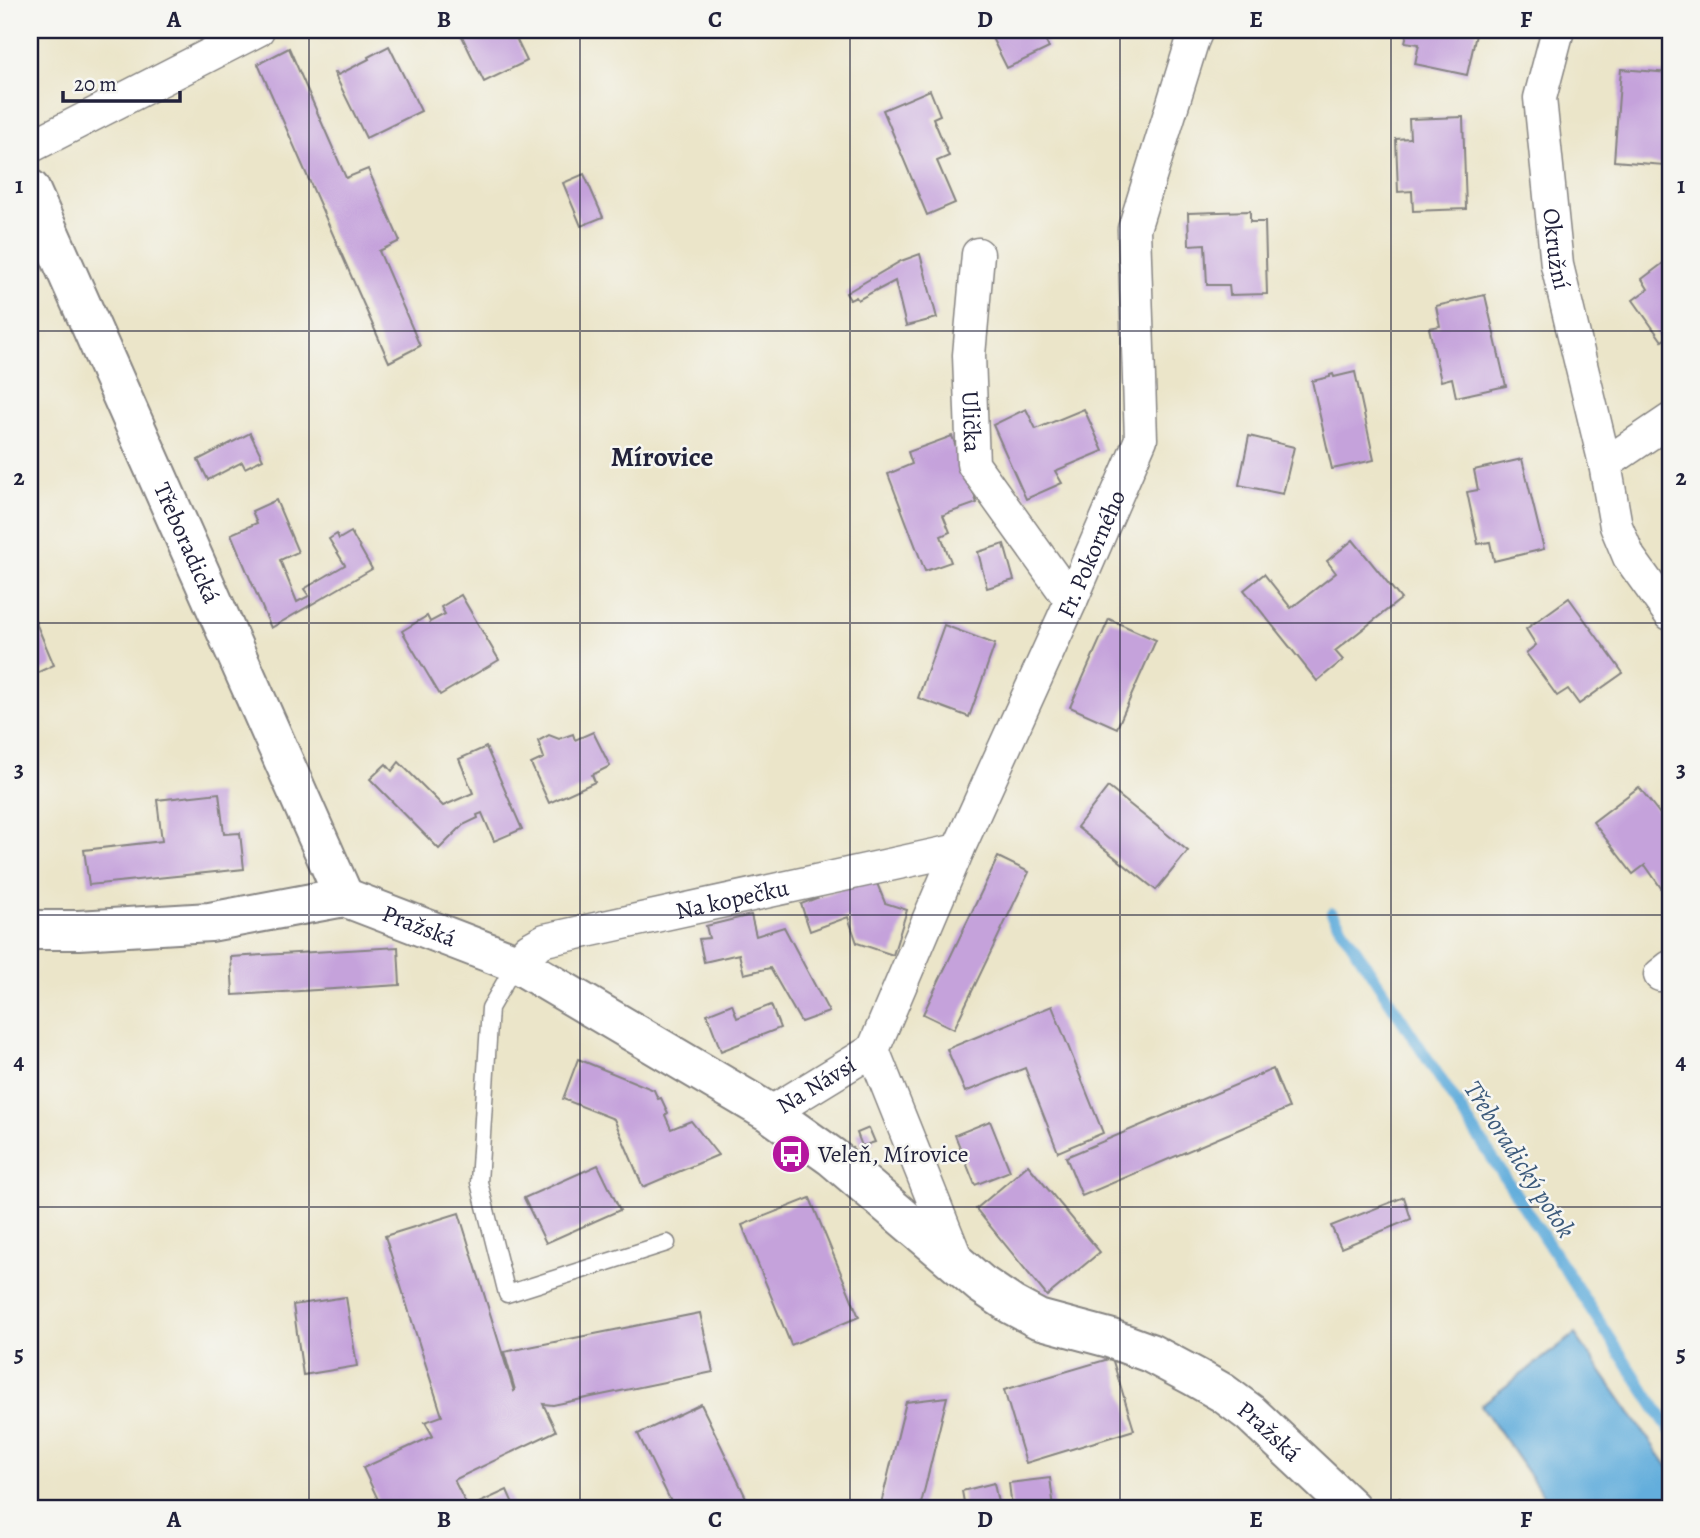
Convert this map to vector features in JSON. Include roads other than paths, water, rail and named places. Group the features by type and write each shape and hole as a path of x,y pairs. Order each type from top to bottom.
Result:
{"street":[{"path":"30,147 258,30"},
{"name":"Fr. Pokorného","path":"873,1050 958,850 1071,601 1140,439 1134,229 1197,30"},
{"name":"Okružní","path":"1558,30 1540,98 1556,265 1605,464 1616,526 1629,557 1670,614"},
{"name":"Třeboradická","path":"30,189 344,897"},
{"name":"Ulička","path":"978,254 969,355 973,464 1071,601"},
{"path":"1605,464 1670,419"},
{"name":"Na kopečku","path":"516,963 529,949 545,940 958,850"},
{"path":"30,930 78,930 210,922 344,897"},
{"name":"Pražská","path":"344,897 516,963 769,1112"},
{"name":"Na Návsi","path":"959,1265 873,1050 769,1112 832,1157 959,1265 1012,1305 1038,1319 1150,1353 1177,1368"},
{"name":"Pražská","path":"1177,1368 1223,1393 1250,1413 1351,1508"}],"lane":[{"path":"516,963 490,1008 479,1182 507,1294 667,1243"}],"water":[{"path":"1575,1334 1670,1470 1670,1500 1659,1508 1552,1508 1481,1405"}],"waterway":[{"name":"Třeboradický potok","path":"1332,913 1670,1430"}],"place":[{"name":"Veleň, Mírovice","path":"791,1154"}],"district":[{"name":"Mírovice","path":"662,456"}]}
